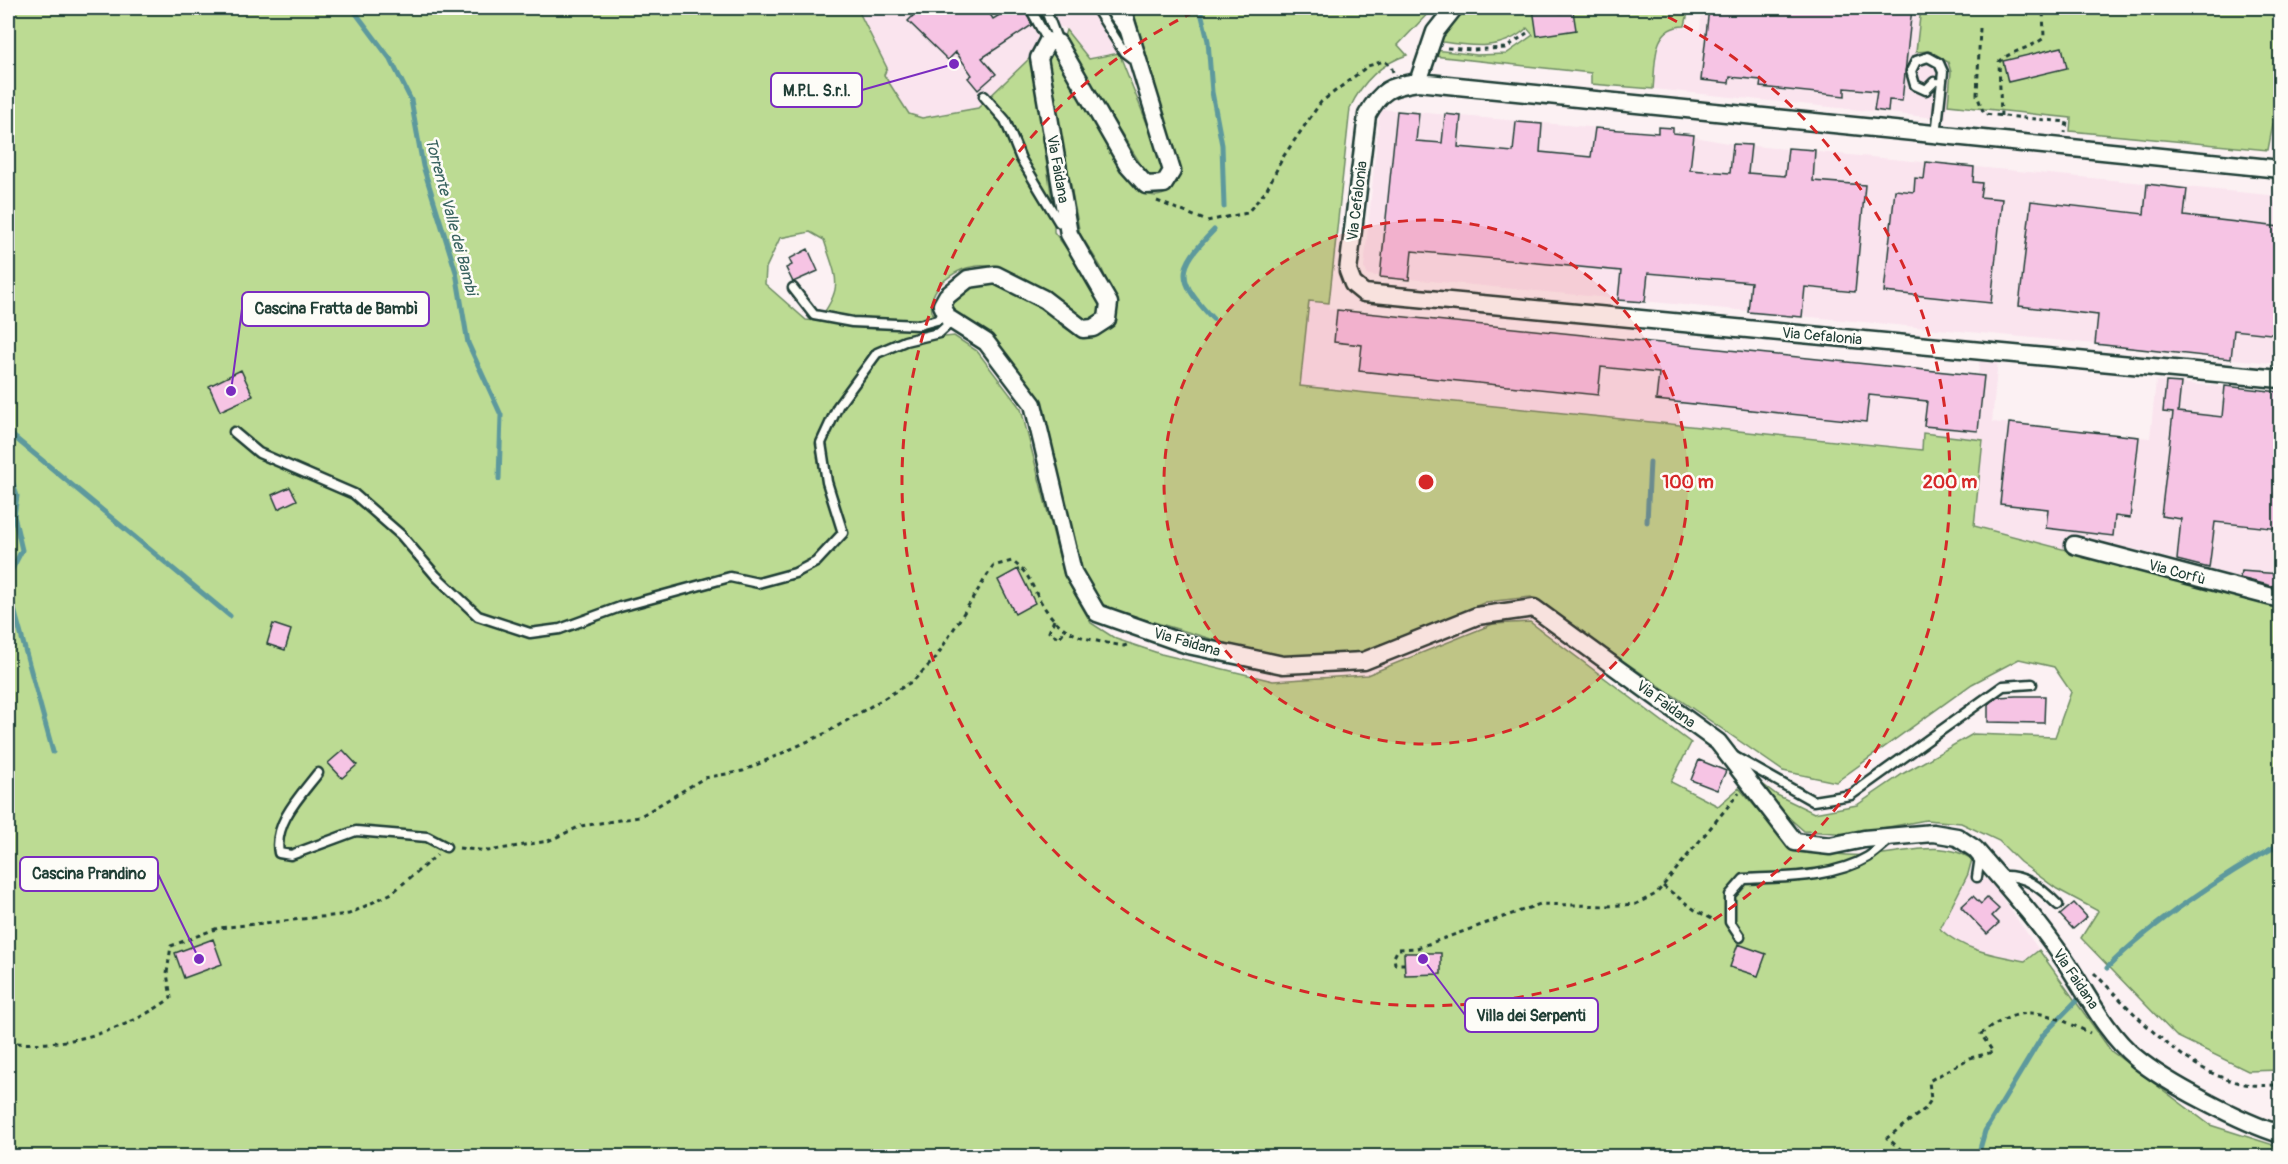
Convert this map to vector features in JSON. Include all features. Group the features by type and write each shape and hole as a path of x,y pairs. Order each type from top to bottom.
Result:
{"street":[{"path":"1053,42 1128,165 1146,185 1164,184 1172,171 1122,8"},
{"path":"1418,82 1435,32 1454,8"},
{"name":"Via Faidana","path":"1053,42 1039,58 1069,234 1109,303 1107,320 1093,328 1083,329 1044,298 996,275 968,279 948,296 942,305 949,317 987,342 1034,404 1073,572 1097,613 1188,645 1283,665 1364,661 1477,616 1534,608 1718,742 1795,842 1830,846 1933,833 1957,837 1980,854 2060,953 2107,1026 2135,1058 2171,1082 2261,1128 2280,1134"},
{"name":"Via Cefalonia","path":"2280,170 1418,82 1396,86 1378,96 1367,115 1348,271 1353,284 1364,293 2280,379"},
{"name":"Via Corfù","path":"2074,545 2280,599"}],"lane":[{"path":"1030,8 1053,42"},
{"path":"1045,8 1053,42"},
{"path":"1096,8 1124,52 1140,65"},
{"path":"1108,8 1117,23 1132,39"},
{"path":"1934,82 1926,90 1915,85 1911,71 1916,61 1928,57 1939,63 1943,72 1936,135"},
{"path":"984,96 1005,120 1021,159 1059,222 1068,228"},
{"path":"793,288 814,315 852,322 919,325 949,317"},
{"path":"234,432 259,453 354,494 401,535 436,576 478,616 530,633 561,629 620,607 685,588 730,578 758,583 795,573 816,561 843,533 827,482 821,443 838,406 877,353 905,341 939,333 949,317"},
{"path":"1724,751 1813,801 1851,795 2003,686 2032,684"},
{"path":"318,773 291,808 277,841 279,853 291,855 356,831 427,837 446,847"},
{"path":"1740,937 1730,922 1730,895 1744,879 1794,876 1834,869 1868,858 1892,837"},
{"path":"1977,877 1980,854"},
{"path":"1997,876 2013,875 2037,884 2058,905"}],"path":[{"path":"2001,117 1999,62 2006,56 2032,47 2044,38 2043,8"},
{"path":"1980,28 1977,95 1984,114 2058,121"},
{"path":"1431,45 1494,50 1506,48 1527,33"},
{"path":"1146,185 1149,194 1161,204 1207,221 1246,213 1266,191 1283,157 1321,102 1368,66 1384,61 1391,66"},
{"path":"8,1042 29,1044 84,1036 121,1028 152,1012 171,998 167,973 171,945 218,928 349,914 392,893 446,847 488,851 548,841 581,826 639,817 704,778 743,771 826,733 913,681 935,659 993,566 1012,561 1028,573 1041,602 1054,620 1078,638 1124,646 1151,632"},
{"path":"1054,620 1049,632 1059,638 1065,630"},
{"path":"1405,964 1395,964 1394,957 1398,949 1417,948 1540,904 1636,904 1656,894 1739,793 1749,785"},
{"path":"1663,886 1695,910 1732,926"},
{"path":"2091,970 2176,1052 2237,1082 2268,1086 2280,1084"},
{"path":"1909,1156 1887,1138 1925,1109 1931,1100 1929,1081 1970,1058 1993,1052 1980,1034 1991,1026 2032,1011 2059,1019 2093,1034"}],"shaded area":[{"path":"857,8 1115,8 1127,52 1089,59 1065,28 1054,26 1037,38 1031,57 978,108 922,118 909,114 883,75 887,68"},
{"path":"1702,8 1921,8 1916,51 1928,51 1938,55 1948,62 1951,72 1946,119 1653,89 1659,40 1665,31 1675,26 1700,30"},
{"path":"1380,109 1635,131 1657,141 1658,127 1673,128 1673,133 1733,144 2280,196 2280,364 2095,344 1368,275 1364,268"},
{"path":"1309,301 1329,303 1329,309 1978,375 1980,357 1998,359 1992,422 2139,437 2150,438 2156,381 2280,392 2280,586 2275,587 2130,548 2122,552 2072,552 1973,526 1983,440 1923,434 1923,450 1299,386"},
{"path":"1968,874 1990,881 2039,950 2025,961 1981,952 1954,941 1940,929"}],"green space":[{"path":"8,8 857,8 887,68 884,75 909,114 922,118 978,108 1031,57 1054,214 1054,232 1095,287 1104,310 1089,322 1020,276 1001,268 982,266 964,269 945,280 938,288 932,301 933,317 918,320 919,340 954,336 977,351 1021,409 1064,575 1091,623 1116,639 1161,654 1273,681 1367,675 1493,624 1530,622 1691,743 1671,782 1718,806 1739,788 1789,846 1853,855 1936,848 1960,853 1972,859 1968,874 1940,929 1969,947 2002,957 2025,961 2039,950 2111,1051 2210,1125 2280,1147 2280,1156 8,1156","holes":["810,232 824,240 836,282 835,290 827,309 818,321 806,320 765,284 766,268 780,238"]},
{"path":"1132,8 1433,8 1398,45 1407,55 1388,63 1373,75 1360,90 1350,108 1329,303 1309,301 1300,386 1922,450 1923,433 1983,440 1974,526 2280,606 2276,640 2280,641 2280,1070 2248,1071 2176,1036 2081,938 2098,911 2057,889 2020,862 1999,841 1961,823 1926,820 1851,834 1804,831 1779,809 1753,777 1777,795 1814,813 1857,805 1904,773 1973,734 2055,737 2071,692 2054,667 2019,659 1972,684 1836,782 1783,771 1531,597 1486,602 1367,652 1282,660 1103,607 1080,571 1038,401 951,312 951,303 971,284 994,281 1039,304 1062,326 1079,337 1091,337 1107,329 1112,322 1116,303 1101,267 1080,234 1046,58 1053,49 1122,171 1130,180 1152,196 1160,196 1167,192 1181,173 1152,85 1146,53"},
{"path":"1462,8 1689,8 1685,26 1666,32 1657,48 1653,89 1591,84 1591,73 1434,56 1435,50 1477,55 1506,54 1533,35 1527,28 1517,36 1496,44 1473,45 1437,41"},
{"path":"1921,8 2280,8 2280,124 2273,124 2268,150 2070,131 2071,118 1948,105 1951,72 1948,62 1928,51 1916,52"},
{"path":"1066,30 1089,59 1119,53 1164,166 1161,176 1148,176 1063,40"}],"building":[{"path":"907,8 986,8 993,19 1011,8 1023,8 1032,25 982,58 996,74 978,90 968,78 972,75 956,52 948,60 908,21 913,16"},
{"path":"1533,8 1559,8 1560,13 1573,11 1576,30 1537,36"},
{"path":"1709,8 1912,8 1902,101 1889,100 1888,112 1874,110 1877,91 1845,88 1845,96 1760,87 1761,80 1730,77 1729,83 1701,80"},
{"path":"2062,47 2067,68 2008,82 2003,61"},
{"path":"1397,111 1419,113 1416,141 1442,143 1445,114 1461,116 1458,147 1513,152 1516,122 1542,124 1540,152 1591,157 1595,128 1658,133 1658,127 1673,128 1673,133 1694,135 1690,170 1730,173 1733,144 1751,145 1748,173 1785,176 1788,148 1815,150 1813,181 1865,185 1855,292 1805,287 1802,317 1748,312 1751,282 1648,273 1645,302 1618,300 1621,271 1412,251 1409,280 1380,277"},
{"path":"1926,162 1974,167 1973,182 1982,183 1980,197 2002,199 1991,303 1884,292 1895,190 1914,192 1915,178 1924,179"},
{"path":"2147,184 2187,189 2184,216 2280,227 2280,335 2234,330 2231,359 2095,344 2098,315 2019,306 2031,201 2144,214"},
{"path":"808,249 818,271 793,282 786,268 792,265 789,259"},
{"path":"1337,310 1984,376 1978,431 1924,426 1927,401 1869,395 1866,422 1656,400 1659,373 1601,367 1598,395 1359,371 1362,345 1334,342"},
{"path":"241,370 253,396 220,411 209,386"},
{"path":"2166,382 2181,383 2178,412 2222,417 2225,386 2279,392 2276,423 2280,423 2280,529 2215,522 2209,568 2177,560 2181,519 2161,516 2173,413 2163,412"},
{"path":"2009,423 2139,437 2130,518 2115,516 2113,536 2046,528 2048,509 2000,504"},
{"path":"290,487 297,500 278,509 272,495"},
{"path":"1018,569 1035,603 1015,614 998,580"},
{"path":"2241,571 2280,574 2280,588 2240,578"},
{"path":"273,624 291,630 285,650 267,644"},
{"path":"2045,696 2044,723 1988,722 1988,705 1998,697"},
{"path":"343,750 357,765 342,778 328,763"},
{"path":"1699,760 1726,771 1717,790 1691,780"},
{"path":"1973,896 1981,904 1987,898 1999,909 1992,916 1999,923 1987,934 1961,907"},
{"path":"2074,903 2087,917 2073,929 2060,915"},
{"path":"213,939 222,964 184,978 175,953"},
{"path":"1738,944 1766,954 1758,976 1730,967"},
{"path":"1404,953 1441,953 1441,974 1405,975"}],"waterway":[{"name":"Torrente Valle dei Bambi","path":"352,8 391,60 411,100 423,166 456,272 468,343 501,415 499,479"},
{"path":"1200,8 1208,41 1212,92 1222,145 1224,207"},
{"path":"1213,319 1192,294 1185,274 1192,255 1214,230"},
{"path":"8,432 230,616"},
{"path":"1647,522 1650,462"},
{"path":"8,469 17,496 14,516 22,550 8,577"},
{"path":"8,587 53,752"},
{"path":"2107,968 2145,934 2189,900 2280,844"},
{"path":"1978,1156 1985,1131 2043,1035 2076,1001"}],"place":[{"name":"M.P.L. S.r.l.","path":"954,64"},
{"name":"Cascina Fratta de Bambì","path":"231,391"},
{"name":"Cascina Prandino","path":"199,959"},
{"name":"Villa dei Serpenti","path":"1423,959"}]}
